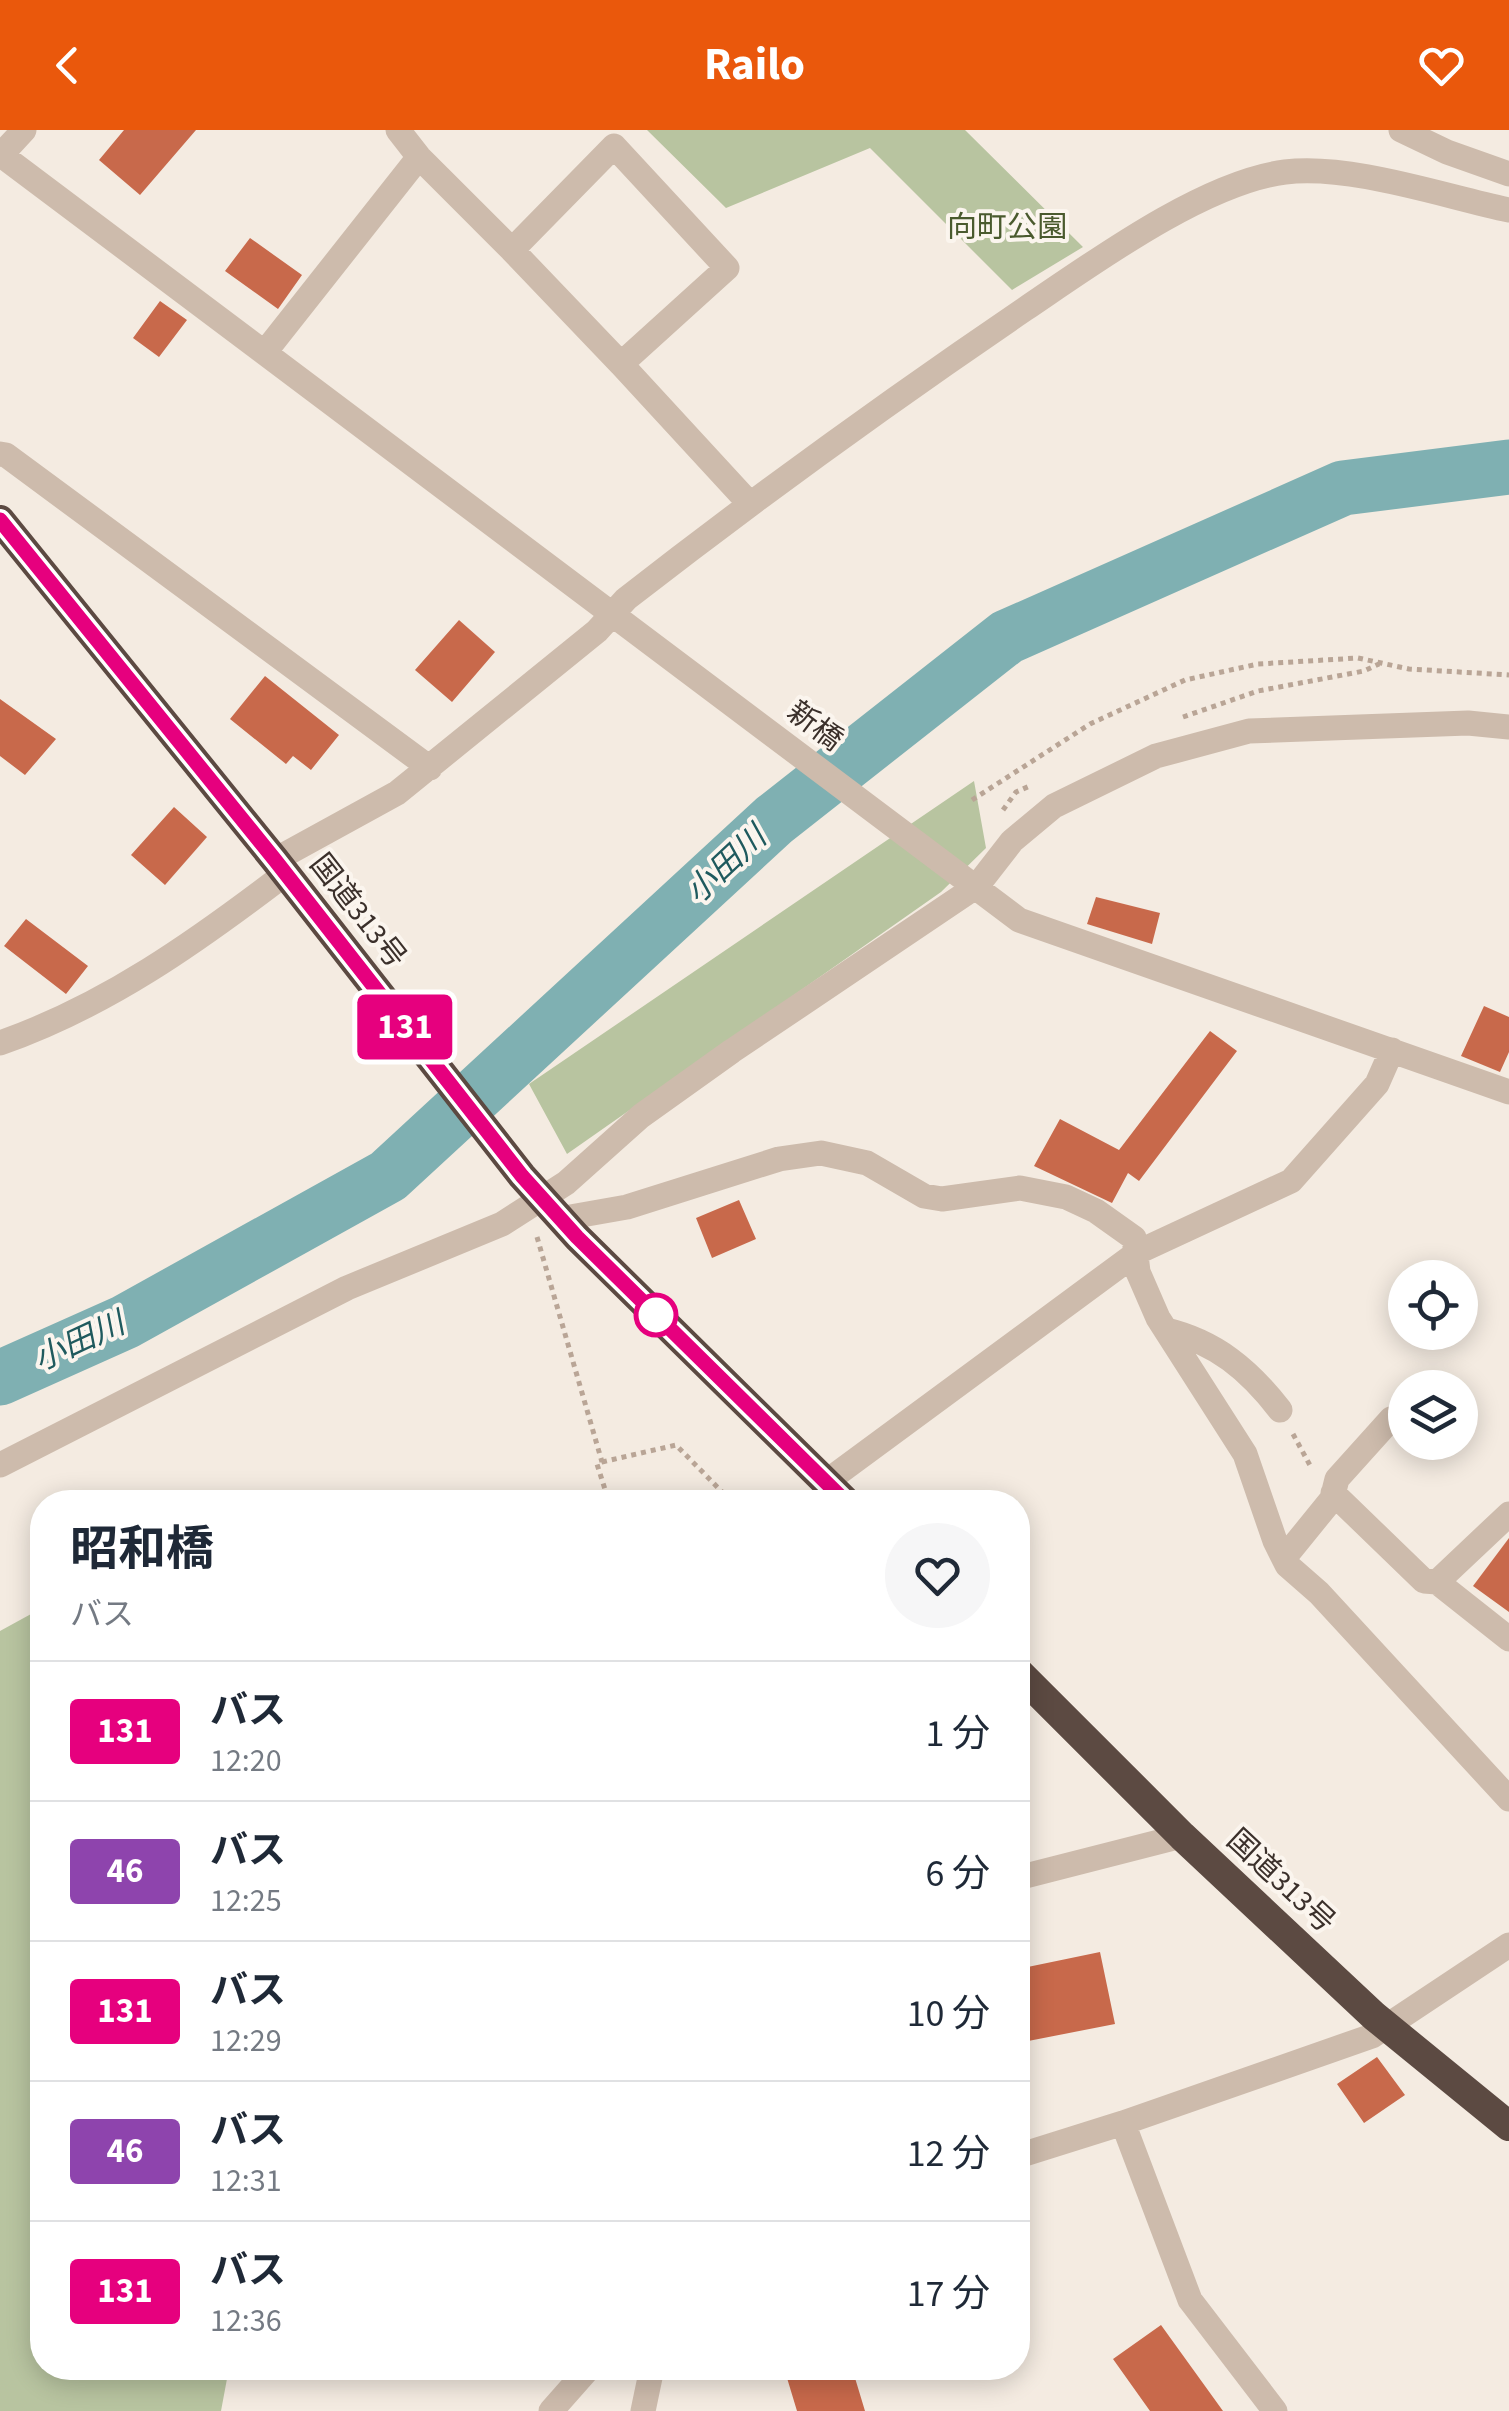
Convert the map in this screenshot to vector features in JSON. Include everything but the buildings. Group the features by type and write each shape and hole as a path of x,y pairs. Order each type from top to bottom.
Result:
{"highway":[{"name":"国道313号","path":"0,520 551,1209 834,1490"},
{"name":"国道313号","path":"1030,1684 1182,1836 1388,2028 1509,2126"}],"street":[{"path":"0,155 24,130"},
{"path":"1400,130 1509,174"},
{"path":"265,352 408,139 749,503"},
{"path":"512,250 614,146 727,268 621,364"},
{"name":"新橋","path":"0,155 1019,920 1509,1092"},
{"path":"0,1043 135,980 215,928 397,794 597,632 621,621 749,503 864,418 1118,246 1235,184 1286,172 1341,173 1509,210"},
{"path":"0,454 430,768"},
{"path":"551,1209 641,1116 968,881 1054,806 1156,756 1249,731 1468,723 1509,728"},
{"path":"839,1490 1138,1252 1291,1182 1377,1084 1392,1050"},
{"path":"0,1465 346,1288 502,1224 551,1209 627,1207 779,1159 821,1152 867,1163 924,1196 942,1198 1020,1188 1066,1197 1134,1238 1138,1272 1166,1330 1244,1454 1284,1558 1509,1799"},
{"path":"1166,1330 1189,1335 1235,1360 1254,1376 1280,1410"},
{"path":"1284,1558 1325,1486 1337,1479 1388,1422"},
{"path":"1325,1486 1424,1581 1438,1582 1509,1639"},
{"path":"1438,1582 1509,1514"},
{"path":"1030,1875 1182,1836"},
{"path":"1030,2152 1388,2028 1509,1944"},
{"path":"1122,2123 1190,2300 1275,2411"},
{"path":"551,2411 578,2380"},
{"path":"643,2411 649,2380"}],"path":[{"path":"972,800 1090,724 1185,680 1258,664 1358,658 1409,668 1509,676"},
{"path":"551,1209 536,1241 602,1462"},
{"path":"1280,1410 1325,1486"},
{"path":"605,1490 597,1464 676,1445 720,1490"}],"green space":[{"name":"向町公園","path":"647,130 965,130 1083,247 1012,290 870,148 726,208"},
{"path":"974,781 986,848 941,892 567,1154 529,1084"},
{"path":"30,1615 30,2380 227,2380 221,2411 0,2411 0,1631"}],"waterway":[{"name":"小田川","path":"0,1378 125,1322 388,1176 774,820 1007,637 1343,488 1509,467"}],"bus line":[{"name":"131","path":"0,520 275,860 522,1176 577,1237 834,1490"}]}
